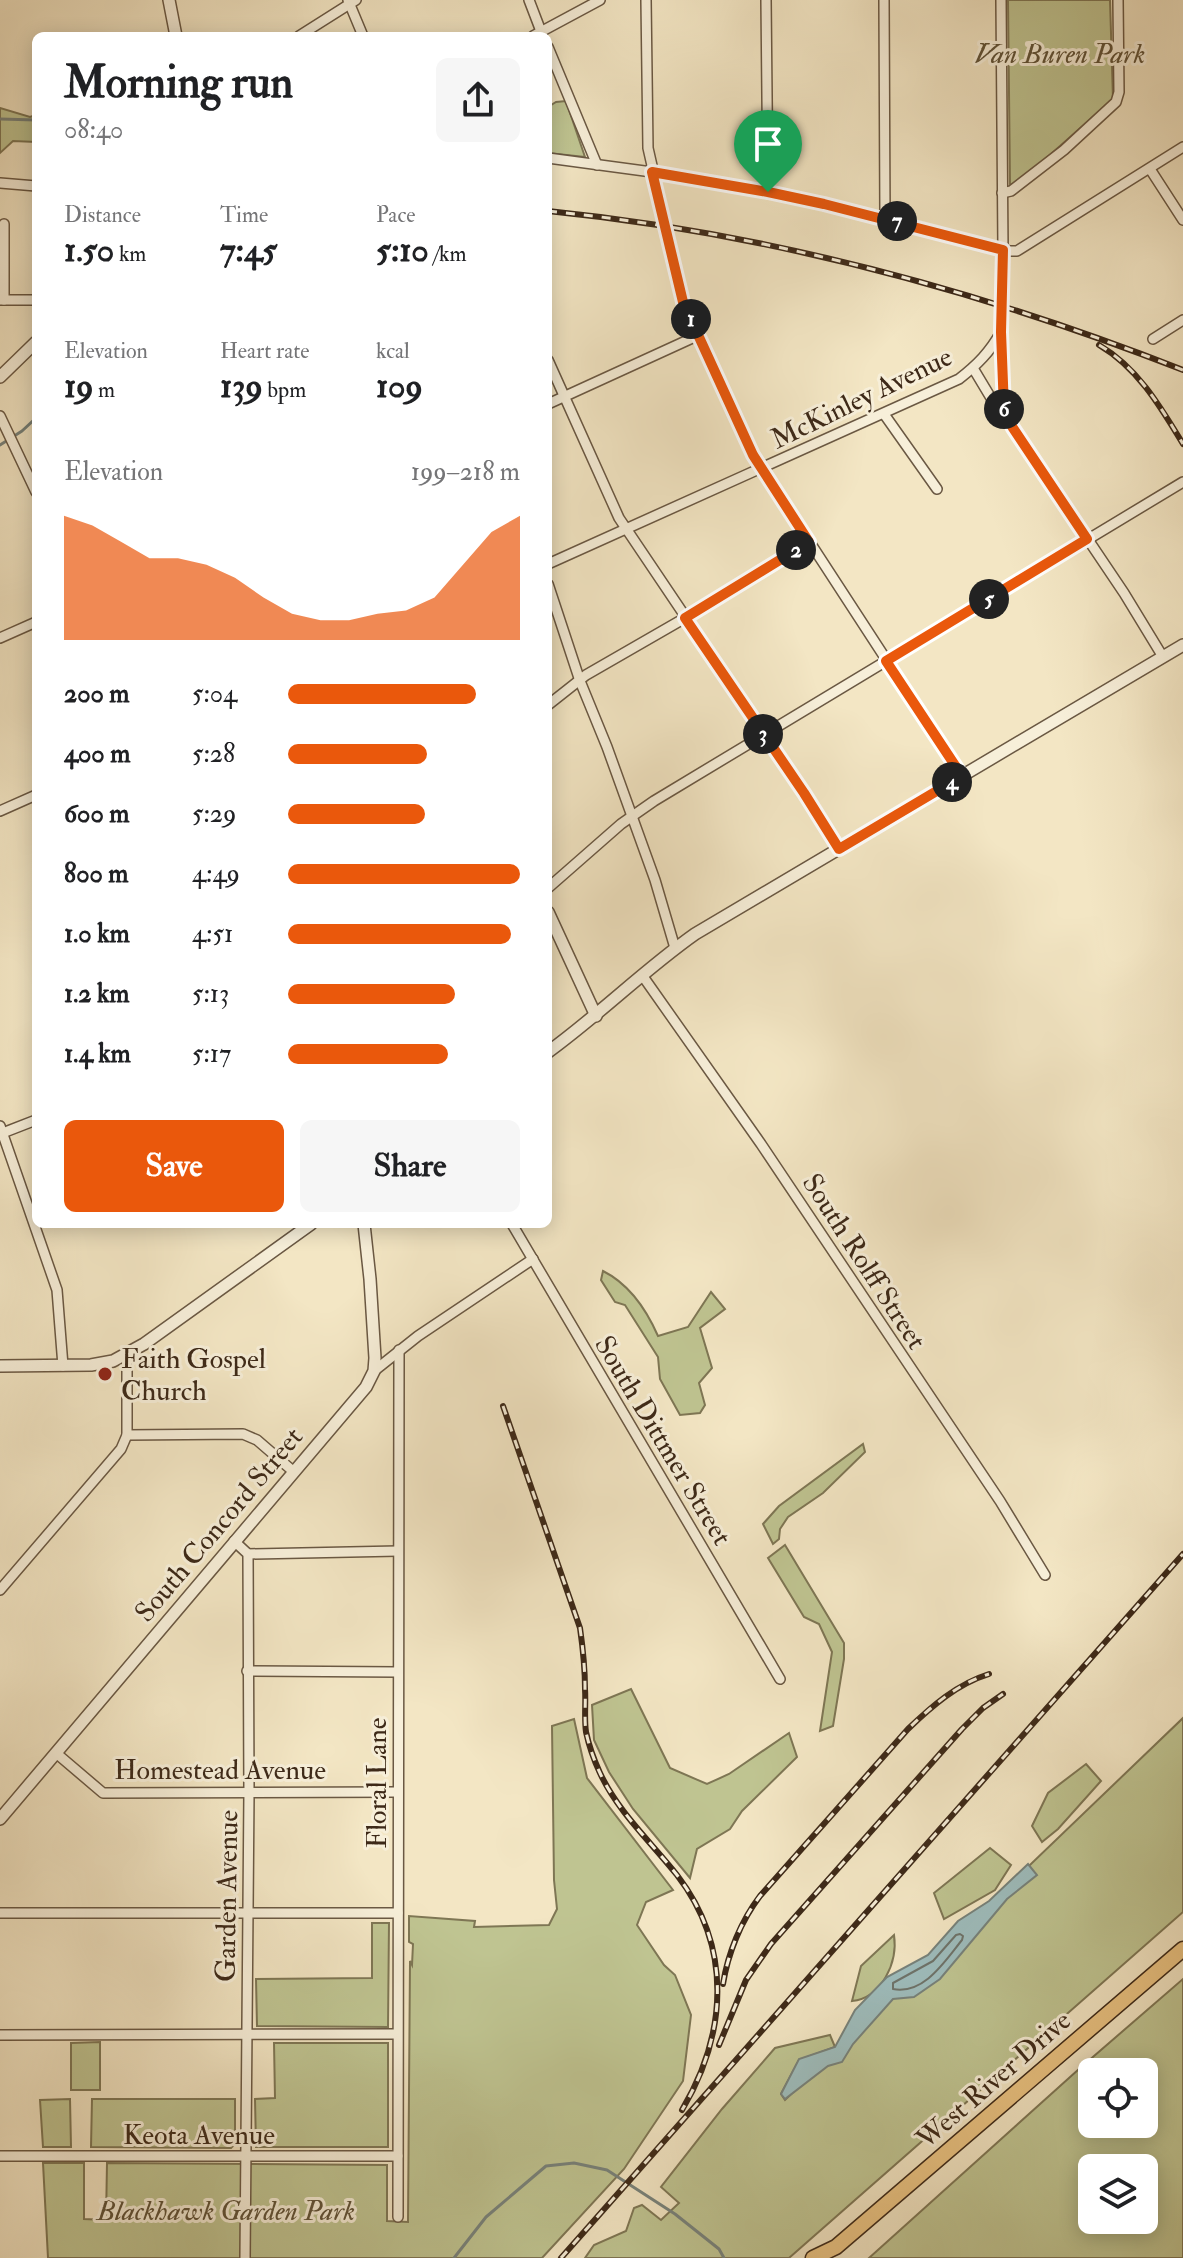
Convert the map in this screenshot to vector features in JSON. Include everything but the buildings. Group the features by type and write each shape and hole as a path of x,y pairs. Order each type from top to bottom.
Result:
{"main road":[{"name":"West River Drive","path":"813,2258 833,2252 1183,1949"}],"street":[{"path":"169,0 175,32"},
{"path":"529,0 538,32"},
{"path":"543,32 600,0"},
{"path":"646,0 648,148 683,302 761,469 962,776"},
{"path":"766,0 768,192"},
{"path":"884,0 885,218"},
{"path":"1001,0 1001,332 1004,409"},
{"path":"305,32 351,1 362,32"},
{"path":"1002,193 1011,191 1064,150 1116,102 1119,92 1118,4"},
{"path":"552,57 597,165"},
{"path":"552,159 768,192 1017,251 1183,147"},
{"path":"1150,169 1183,220"},
{"path":"0,183 32,186"},
{"path":"4,224 2,300 32,300"},
{"path":"1153,339 1183,320"},
{"name":"McKinley Avenue","path":"552,562 959,379 991,350 1001,332"},
{"path":"552,402 699,335"},
{"path":"0,377 32,346"},
{"name":"McKinley Avenue","path":"973,368 991,398 1004,409 1013,428 1124,593 1163,657"},
{"path":"552,369 619,518 839,849"},
{"path":"884,414 937,489"},
{"path":"0,416 32,484"},
{"path":"25,470 32,467"},
{"path":"552,885 632,816 1183,482"},
{"path":"552,702 586,675 809,542"},
{"path":"552,596 580,681 655,880 675,948"},
{"path":"0,638 32,624"},
{"path":"552,1049 596,1016 675,948 1183,645"},
{"path":"0,811 32,797"},
{"path":"552,921 596,1016"},
{"name":"South Rolff Street","path":"642,975 761,1144 1000,1501 1045,1575"},
{"path":"32,1121 1,1131 32,1215"},
{"path":"37,1228 57,1290 63,1366"},
{"path":"0,1366 103,1364 127,1355 305,1228"},
{"path":"364,1228 372,1293 374,1371"},
{"name":"South Dittmer Street","path":"514,1228 780,1679"},
{"path":"374,1371 399,1350 533,1259"},
{"name":"Floral Lane","path":"398,2217 399,1350"},
{"path":"0,1590 121,1449 127,1435 127,1355"},
{"name":"South Concord Street","path":"0,1819 366,1387 374,1371"},
{"path":"127,1435 243,1434 257,1440 294,1472"},
{"path":"234,1541 248,1554 398,1551"},
{"name":"Garden Avenue","path":"245,2258 248,1554"},
{"path":"247,1671 398,1672"},
{"name":"Homestead Avenue","path":"56,1753 103,1793 398,1792"},
{"path":"0,1913 398,1913"},
{"path":"0,2035 397,2034"},
{"name":"Keota Avenue","path":"0,2156 398,2156"}],"green space":[{"name":"Van Buren Park","path":"1008,0 1110,0 1113,99 1016,185 1010,184"},
{"path":"566,101 585,157 552,153 552,104"},
{"path":"0,108 32,116 32,142 13,141 0,153"},
{"path":"603,1271 621,1283 636,1299 658,1336 688,1327 711,1292 725,1309 700,1328 712,1368 699,1383 705,1405 700,1413 680,1415 660,1379 658,1357 625,1305 615,1302 601,1280"},
{"path":"863,1444 865,1452 823,1493 788,1517 780,1529 779,1539 773,1544 763,1524 779,1506"},
{"path":"785,1545 844,1643 833,1726 820,1731 832,1652 819,1624 804,1617 768,1558"},
{"path":"631,1689 670,1768 707,1784 729,1774 789,1733 797,1757 742,1811 730,1829 697,1849 690,1878 633,1809 609,1772 594,1740 592,1705"},
{"path":"1183,1718 1183,1912 789,2258 585,2258 594,2245 626,2231 634,2208 642,2205 661,2220 679,2203 661,2187 775,2048 830,2035 835,2047 799,2060 781,2094 785,2100"},
{"path":"574,1719 587,1778 673,1890 646,1902 637,1925 664,1965 675,1975 691,2015 683,2081 624,2169 542,2258 48,2258 43,2163 84,2163 84,2219 106,2220 107,2163 387,2165 387,2221 408,2222 410,1961 412,1965 413,1944 409,1942 409,1916 475,1921 474,1927 549,1925 557,1909 552,1726"},
{"path":"1086,1764 1101,1781 1058,1829 1042,1842 1032,1826 1048,1793"},
{"path":"990,1848 1011,1865 995,1890 944,1919 934,1893"},
{"path":"372,1923 389,1923 388,2027 257,2026 256,1979 372,1978"},
{"path":"894,1935 893,1956 886,1977 872,1993 852,2001 861,1966"},
{"path":"1183,1979 1183,2258 869,2258 1078,2070 1078,2138 1158,2138 1158,2058 1092,2058"},
{"path":"100,2042 100,2090 71,2090 71,2043"},
{"name":"Blackhawk Garden Park","path":"274,2043 388,2043 388,2147 256,2147 255,2099 275,2098"},
{"name":"Blackhawk Garden Park","path":"70,2099 71,2147 43,2147 40,2100"},
{"name":"Blackhawk Garden Park","path":"92,2099 235,2099 235,2144 231,2148 91,2147"}],"water":[{"path":"1028,1864 1037,1875 1007,1899 940,1979 914,1997 893,1999 853,2044 842,2062 828,2066 785,2099 781,2094 799,2059 835,2047 855,2010 887,1977 928,1955 958,1921 989,1901"}],"waterway":[{"path":"0,119 32,120"},
{"path":"0,445 32,422"},
{"path":"454,2258 486,2217 546,2166 574,2163 607,2170 675,2214 719,2249 724,2258"}],"railway":[{"path":"552,211 710,234 871,269 1028,314 1183,370"},
{"path":"1099,345 1137,376 1183,444"},
{"path":"503,1406 580,1628 585,1674 585,1727 594,1758 616,1801 677,1875 695,1903 708,1932 715,1961 715,2021 697,2081 682,2110"},
{"path":"561,2258 1183,1554"},
{"path":"723,1984 736,1938 760,1896 908,1729 956,1690 989,1674"},
{"path":"719,2045 746,1980 771,1944 962,1729 1003,1694"}],"place":[{"name":"Faith Gospel Church","path":"105,1374"}],"route":[{"path":"652,172 768,192 885,218 1003,250 1001,332 1004,409 1013,428 1087,539 886,661 962,776 839,849 685,618 809,542 753,455 683,302 652,172"}]}
